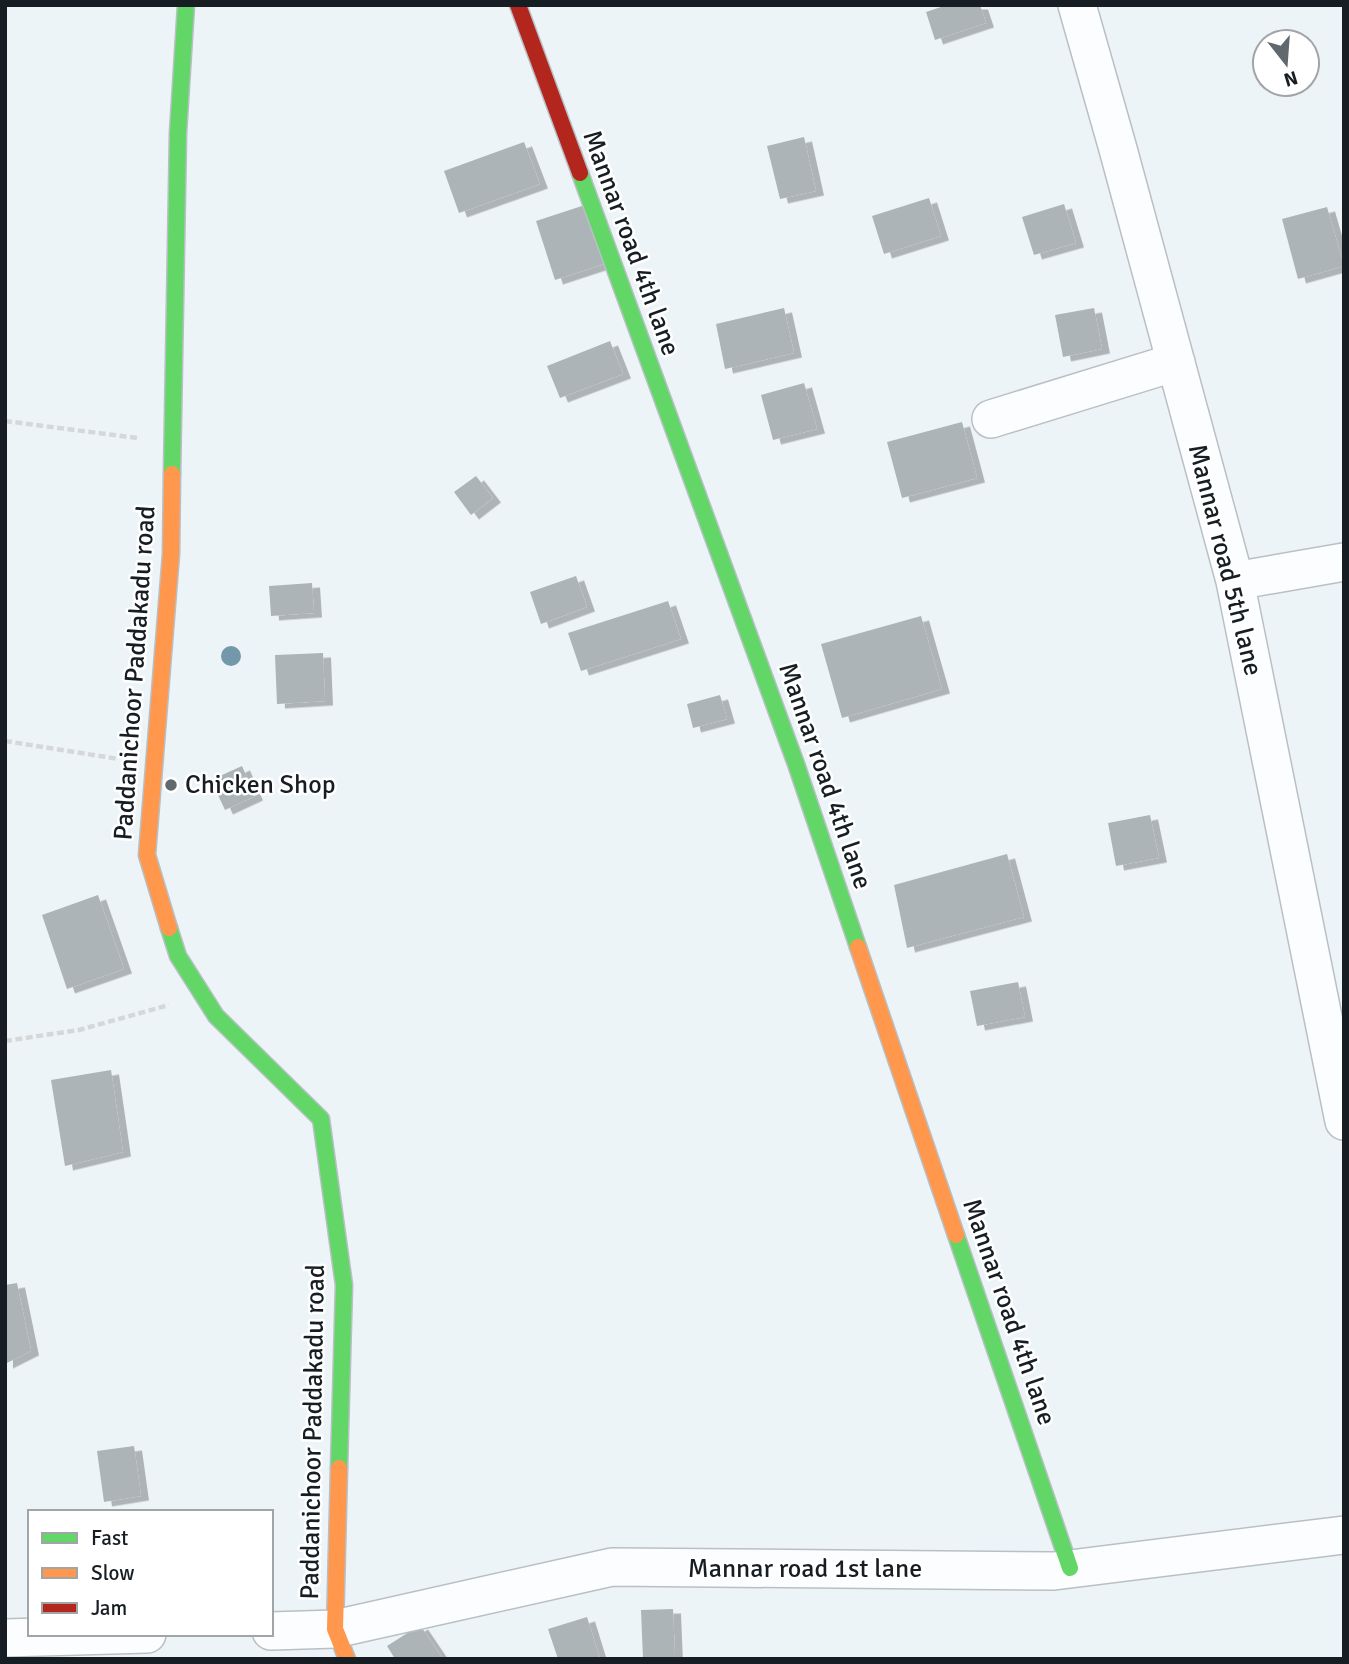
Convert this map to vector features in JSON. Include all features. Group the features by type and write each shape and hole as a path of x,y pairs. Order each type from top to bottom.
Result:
{"street":[{"name":"Paddanichoor Paddakadu road","path":"186,5 178,133 171,554 147,855 178,956 216,1016 321,1119 344,1284 341,1644"},
{"name":"Mannar road 4th lane","path":"518,5 796,764 1070,1569"},
{"name":"Mannar road 5th lane","path":"1077,5 1235,581 1344,1121"},
{"path":"991,419 1176,362"},
{"path":"1235,581 1344,562"},
{"name":"Mannar road 1st lane","path":"273,1631 341,1644 612,1567 1054,1571 1344,1535"},
{"path":"5,1638 76,1636"}],"path":[{"path":"5,421 173,442"},
{"path":"5,741 154,764"},
{"path":"5,1041 79,1030 204,995"}],"building":[{"path":"947,5 980,5 986,23 935,40 926,12"},
{"path":"804,137 816,191 780,199 767,146"},
{"path":"524,142 540,184 459,213 444,171"},
{"path":"929,198 941,236 884,254 872,216"},
{"path":"588,204 607,263 555,280 536,221"},
{"path":"1064,204 1076,243 1034,255 1022,217"},
{"path":"1327,207 1344,266 1298,279 1282,219"},
{"path":"784,308 794,353 725,369 716,324"},
{"path":"1094,308 1102,349 1063,357 1055,315"},
{"path":"610,341 623,374 560,398 547,366"},
{"path":"804,383 817,429 773,440 761,395"},
{"path":"962,422 977,478 902,498 887,442"},
{"path":"476,476 493,498 471,515 454,492"},
{"path":"576,576 587,607 541,624 530,592"},
{"path":"312,583 314,613 271,616 269,586"},
{"path":"668,601 681,639 581,671 568,633"},
{"path":"921,616 942,689 842,718 821,644"},
{"path":"323,653 325,701 277,704 275,655"},
{"path":"720,695 727,719 693,728 687,704"},
{"path":"242,766 255,796 225,810 211,780"},
{"path":"1150,815 1159,858 1116,866 1108,823"},
{"path":"1007,854 1024,917 907,948 894,885"},
{"path":"98,895 124,969 67,989 42,915"},
{"path":"1018,982 1025,1017 977,1026 970,991"},
{"path":"111,1070 123,1152 65,1166 51,1080"},
{"path":"17,1283 31,1351 5,1364 5,1285"},
{"path":"134,1446 141,1496 104,1502 97,1451"},
{"path":"673,1609 675,1658 643,1659 641,1610"},
{"path":"587,1617 600,1659 558,1659 548,1629"},
{"path":"420,1625 443,1659 395,1659 387,1646"}],"traffic: fast":[{"path":"172,474 178,133 186,5"},
{"path":"580,173 796,764 858,947"},
{"path":"169,928 178,956 216,1016 321,1119 344,1285 339,1468"},
{"path":"956,1235 1070,1568"}],"traffic: slow":[{"path":"169,928 147,855 171,554 172,474"},
{"path":"858,947 956,1235"},
{"path":"339,1468 335,1629 347,1659"}],"traffic: jam":[{"path":"518,5 580,173"}],"place":[{"name":"Chicken Shop","path":"171,785"}]}
